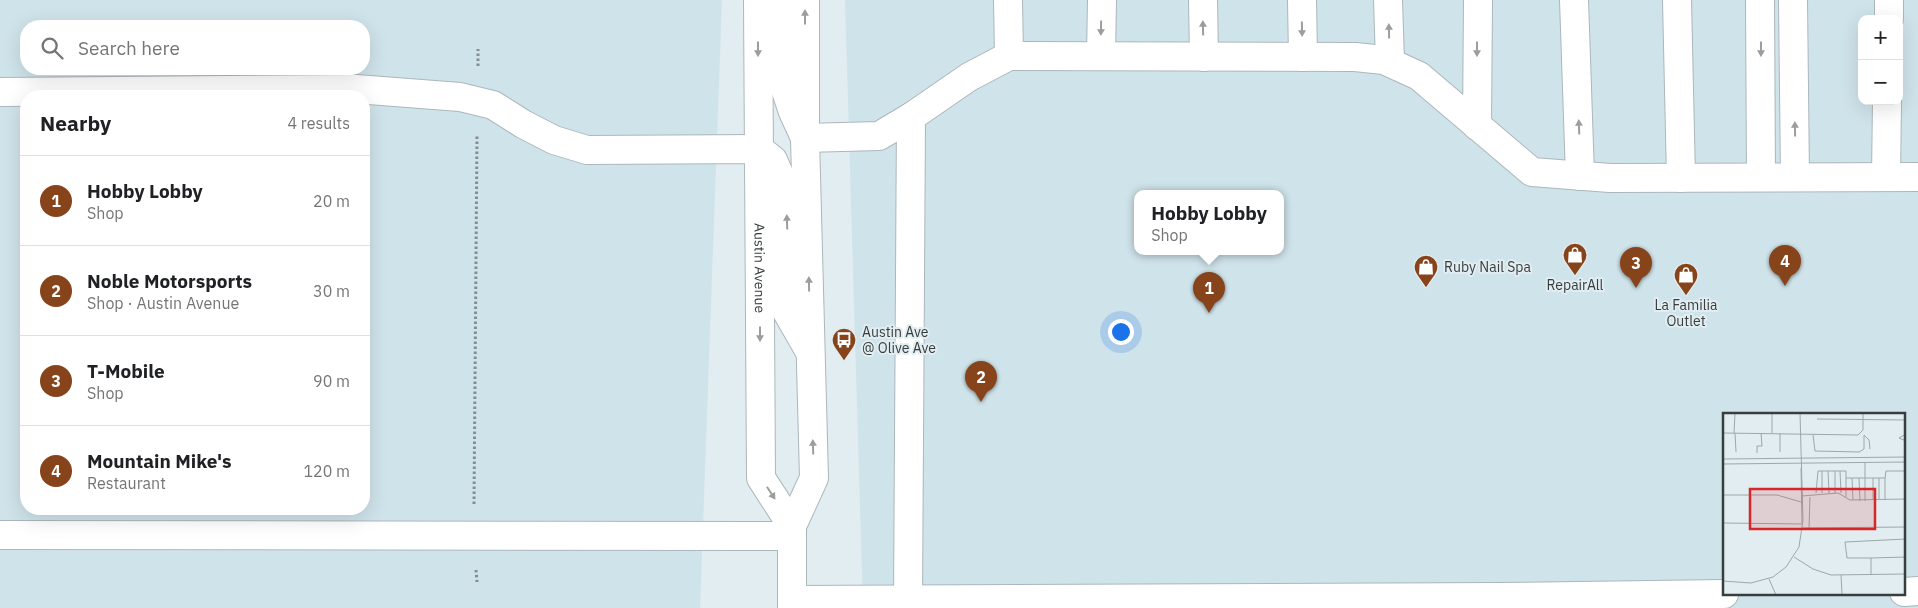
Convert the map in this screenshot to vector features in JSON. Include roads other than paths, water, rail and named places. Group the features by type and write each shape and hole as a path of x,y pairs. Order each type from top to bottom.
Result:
{"street":[{"name":"Austin Avenue","path":"758,0 761,478 792,531"},
{"path":"784,0 785,88 805,138"},
{"path":"805,0 805,138 814,478 792,531 792,604 908,600 1723,594"},
{"path":"1008,0 1009,56"},
{"path":"1101,56 1102,0"},
{"path":"1203,0 1204,57"},
{"path":"1302,0 1303,57"},
{"path":"1388,0 1390,62"},
{"path":"1477,126 1478,0"},
{"path":"1574,0 1580,176"},
{"path":"1677,0 1681,178"},
{"path":"1760,0 1762,178"},
{"path":"1793,0 1795,178"},
{"path":"1889,0 1889,15"},
{"path":"805,138 879,136 911,117 969,77 1009,56 1355,57 1384,60 1419,76 1532,172 1610,178 1918,177"},
{"path":"237,90 369,90"},
{"path":"370,90 460,97 493,105 523,124 554,140 587,150 759,149 773,160 783,183 787,219 787,312 810,352"},
{"path":"0,92 20,92"},
{"path":"1886,177 1887,105"},
{"path":"908,600 911,117"},
{"path":"0,535 475,535 792,531"}],"place":[{"name":"RepairAll","path":"1575,276"},
{"name":"Mountain Mike's","path":"1785,286"},
{"name":"Ruby Nail Spa","path":"1426,288"},
{"name":"T-Mobile","path":"1636,288"},
{"name":"La Familia Outlet","path":"1686,296"},
{"name":"Hobby Lobby","path":"1209,313"},
{"name":"Austin Ave @ Olive Ave","path":"844,361"},
{"name":"Noble Motorsports","path":"981,402"}]}
